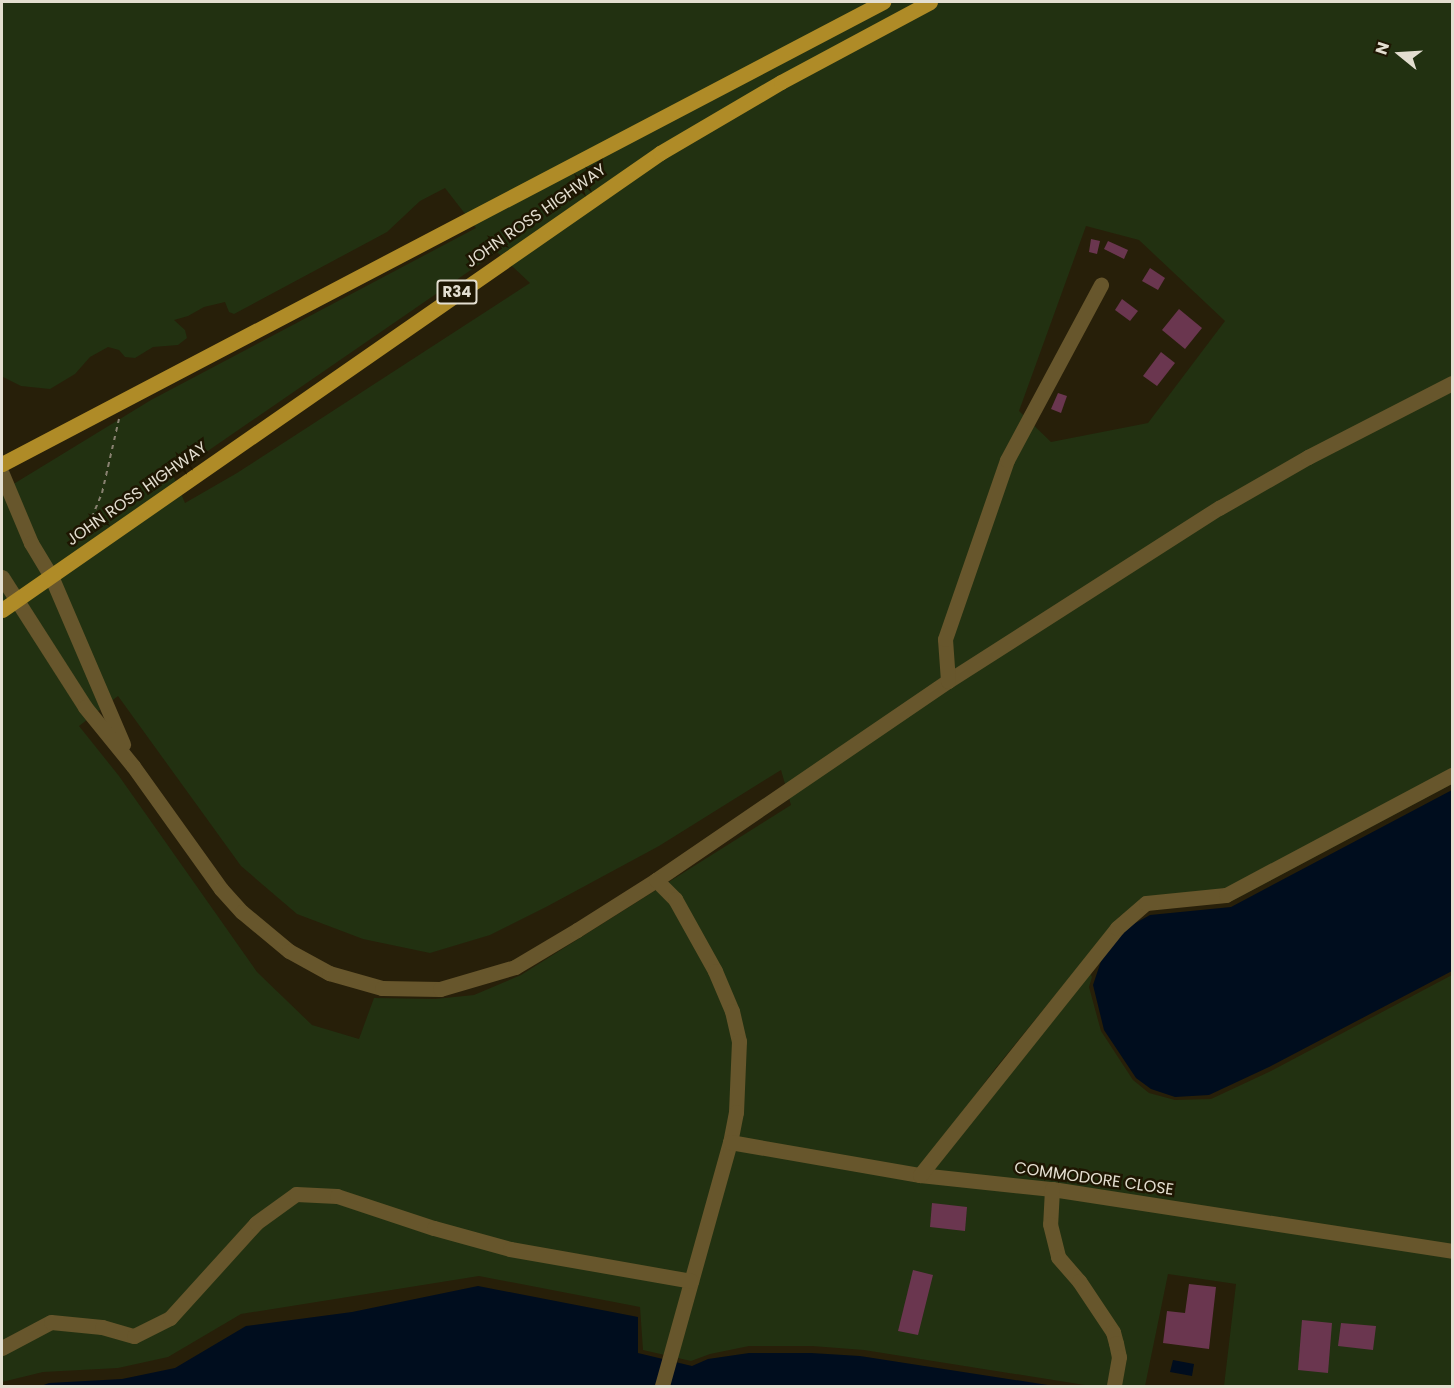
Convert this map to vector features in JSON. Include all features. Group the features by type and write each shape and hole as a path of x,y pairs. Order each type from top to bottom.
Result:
{"main road":[{"name":"JOHN ROSS HIGHWAY","path":"2,464 883,2"},
{"name":"JOHN ROSS HIGHWAY","path":"2,610 660,153 781,82 930,2"}],"street":[{"path":"948,681 945,639 1007,460 1101,285"},
{"path":"2,577 85,707 133,766 221,889 264,933 289,951 329,973 382,988 440,989 515,967 656,880 948,681 1219,508 1308,457 1452,383"},
{"path":"2,474 32,543 51,576 133,766"},
{"path":"920,1175 1118,928 1146,903 1226,895 1452,775"},
{"path":"656,880 675,899 715,971 732,1011 739,1052 736,1112 730,1142 662,1386"},
{"name":"COMMODORE CLOSE","path":"730,1142 920,1175 1052,1189 1452,1251"},
{"path":"1052,1189 1050,1224 1058,1257 1078,1281 1113,1332 1119,1357 1114,1386"},
{"path":"2,1348 51,1322 102,1327 134,1336 170,1318 256,1223 296,1194 337,1196 434,1228 510,1248 691,1281"}],"path":[{"path":"84,537 102,493 124,400"}],"green space":[{"path":"2,2 1452,2 1452,784 1230,902 1151,909 1120,916 994,1070 933,1153 940,1158 1021,1061 1089,971 1092,977 1089,987 1101,1031 1133,1080 1149,1093 1175,1100 1211,1099 1271,1071 1452,975 1452,1386 1224,1386 1236,1284 1168,1274 1145,1386 1091,1386 864,1350 812,1346 749,1346 710,1354 691,1361 643,1350 640,1307 479,1276 241,1314 168,1357 118,1368 43,1372 2,1382 2,491 151,400 476,228 445,188 420,201 387,232 234,314 229,312 225,302 204,307 188,316 174,320 185,330 187,338 178,345 153,347 135,358 125,357 119,350 108,347 90,357 75,374 50,389 21,386 3,377","holes":["1086,226 1139,240 1225,321 1148,423 1051,442 1019,411","497,252 530,283 237,473 185,503 173,475","118,696 241,866 297,914 363,939 430,953 490,935 546,907 659,846 781,770 791,805 521,975 474,995 435,999 374,998 359,1039 312,1025 257,972 119,776 79,726"]}],"water":[{"path":"1452,790 1452,971 1269,1067 1209,1095 1175,1097 1151,1089 1136,1078 1104,1030 1093,985 1103,955 1119,932 1150,915 1231,907"},
{"path":"478,1286 638,1317 638,1353 692,1366 708,1359 749,1353 811,1353 860,1356 1054,1386 41,1386 49,1383 122,1379 175,1368 246,1326 352,1312"},
{"path":"1173,1360 1194,1364 1192,1376 1170,1372"}],"building":[{"path":"1091,239 1100,241 1097,254 1089,252"},
{"path":"1108,241 1128,250 1124,259 1104,249"},
{"path":"1150,268 1165,278 1158,290 1142,281"},
{"path":"1122,299 1138,311 1130,321 1115,310"},
{"path":"1179,309 1202,328 1185,349 1162,330"},
{"path":"1161,352 1175,363 1157,386 1143,376"},
{"path":"1058,393 1067,396 1061,413 1051,409"},
{"path":"932,1203 967,1207 965,1231 930,1227"},
{"path":"913,1270 933,1275 918,1335 898,1331"},
{"path":"1189,1284 1216,1287 1209,1349 1163,1343 1167,1311 1185,1313"},
{"path":"1302,1320 1332,1323 1328,1373 1298,1370"},
{"path":"1341,1323 1376,1326 1373,1350 1338,1346"}]}
